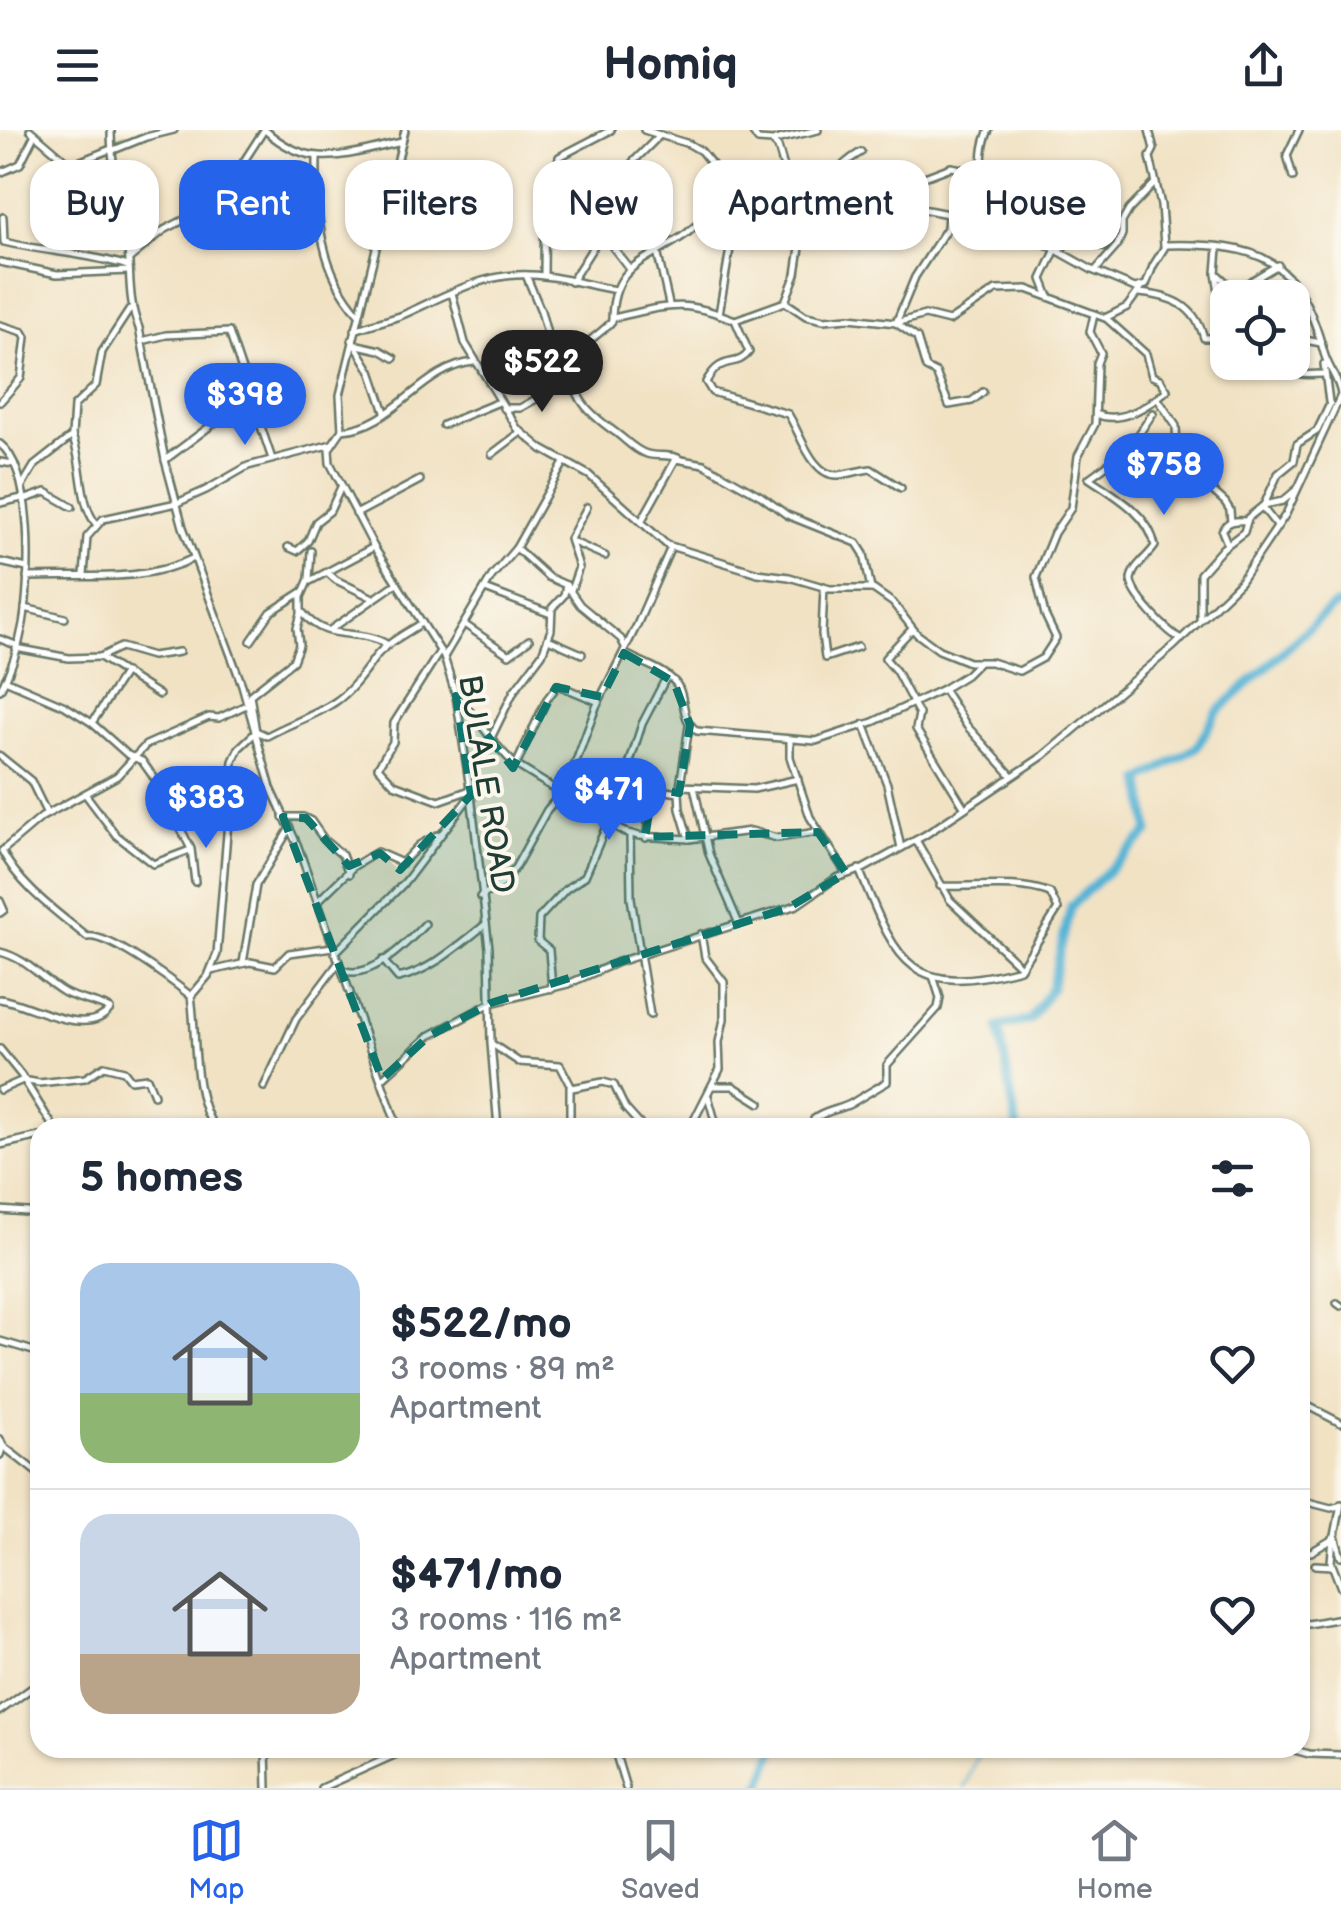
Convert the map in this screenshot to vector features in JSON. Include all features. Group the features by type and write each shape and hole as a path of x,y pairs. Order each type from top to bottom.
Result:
{"street":[{"path":"111,130 131,308 142,341 177,503 232,653 272,788 318,901 395,1118"},
{"path":"0,173 18,166 32,133 71,165 174,130"},
{"path":"0,262 57,274 129,266 172,224 216,203 265,130 294,152 317,158 403,142"},
{"path":"84,575 87,537 96,524 109,517 177,503 243,468 332,444 342,430 340,395 405,130"},
{"path":"558,160 610,130"},
{"path":"644,130 689,144 711,160"},
{"path":"751,130 760,141 818,130"},
{"path":"982,160 982,146 989,130"},
{"path":"1106,318 1127,307 1146,285 1164,246 1149,130"},
{"path":"1293,176 1287,155 1300,130"},
{"path":"635,160 659,136"},
{"path":"772,141 782,160"},
{"path":"850,160 861,152"},
{"path":"1095,271 1117,246 1129,210 1156,183"},
{"path":"896,323 914,279 946,228 948,214 929,210"},
{"path":"3,217 4,242 102,257 129,266"},
{"path":"693,226 629,268 616,290 610,325 580,352 573,378 589,412 645,454 704,464 787,515 858,543 864,554 870,589"},
{"path":"382,1079 429,1036 491,1003 552,988 797,904 846,873 860,870 916,840 1063,740 1182,639 1240,582 1298,488 1340,389 1302,298 1278,265 1256,253 1196,244 1164,246"},
{"path":"325,246 336,282 359,314"},
{"path":"1217,280 1218,248"},
{"path":"544,276 545,250"},
{"path":"571,282 592,250"},
{"path":"615,250 629,268"},
{"path":"719,315 730,250"},
{"path":"786,302 800,250"},
{"path":"1049,297 1042,279 1056,250 1140,291 1182,303 1196,317 1204,338 1210,338"},
{"path":"657,251 669,304"},
{"path":"1255,280 1278,265"},
{"path":"1216,273 1224,280"},
{"path":"526,275 541,311 561,386"},
{"path":"355,330 501,277 544,276 616,290"},
{"path":"1260,280 1261,276"},
{"path":"613,318 669,304 698,306 735,320 786,302 812,318 896,323 924,315 949,321 997,290 1027,289 1106,318 1146,354 1152,376 1167,389 1136,413 1105,418 1096,414"},
{"path":"452,293 474,362 522,432 536,445 584,471 671,547 748,571 790,576 824,586 870,589 894,603 912,629 946,653 1020,671 1043,658 1056,638 1044,614 1036,578 1054,533 1072,508 1078,456 1093,429 1096,363 1101,353 1090,332 1094,316"},
{"path":"96,524 89,512 72,436 74,406 96,385 102,352 131,308"},
{"path":"735,320 750,352 739,360 717,366 706,380 712,392 788,414 804,448 811,452 816,465 828,473 838,475 871,468 902,488"},
{"path":"896,323 916,338 926,368 936,373 949,405 972,401 983,392"},
{"path":"0,326 23,332 26,337 21,378 0,402"},
{"path":"142,341 190,332 206,335 226,331 232,338 272,459"},
{"path":"1310,341 1321,343"},
{"path":"354,342 394,358"},
{"path":"354,342 376,383 385,412"},
{"path":"1324,356 1332,413"},
{"path":"342,430 358,428 385,412 430,377 454,365 474,362"},
{"path":"1310,374 1324,374"},
{"path":"443,425 501,405 520,408 573,378"},
{"path":"165,460 249,397"},
{"path":"1158,398 1176,426 1177,450 1186,467 1230,510 1230,522 1222,531 1228,544"},
{"path":"1263,506 1278,474 1294,460 1298,443 1317,431 1330,404"},
{"path":"1153,413 1129,449 1089,479 1119,496 1151,530 1154,549 1134,570 1131,586 1167,630 1182,639"},
{"path":"492,454 522,432"},
{"path":"16,472 34,466 72,436"},
{"path":"0,444 10,452 23,499 27,568 25,608 17,647 0,690"},
{"name":"BULALE ROAD","path":"332,444 328,455 342,487 374,547 442,654 456,696 486,924 497,1118"},
{"path":"642,520 678,458"},
{"path":"471,793 439,801 394,784 378,767 394,740 394,723 516,548 564,461"},
{"path":"0,462 14,464"},
{"path":"20,489 34,466"},
{"path":"356,514 420,480"},
{"path":"288,547 298,551 303,548 316,522 330,511 342,487"},
{"path":"1200,620 1199,576 1244,532 1247,521 1263,506 1282,501 1298,488"},
{"path":"0,503 46,492 72,507"},
{"path":"1263,506 1277,526"},
{"path":"491,738 514,691 540,657 548,639 551,614 578,567 570,541 588,507"},
{"path":"1230,522 1247,521"},
{"path":"570,541 605,556"},
{"path":"251,641 271,612 302,592 308,583 374,547"},
{"path":"480,897 502,884 514,868 532,833 573,773 599,702 671,547"},
{"path":"516,548 548,577 568,588 578,602 621,638 625,650 679,688 694,730 812,742 942,689 966,676 978,663"},
{"path":"308,583 311,551"},
{"path":"26,577 126,576 160,572 194,558"},
{"path":"0,562 27,568"},
{"path":"328,572 336,580 374,598"},
{"path":"326,632 397,583"},
{"path":"824,586 824,658 858,647"},
{"path":"485,589 551,614"},
{"path":"255,732 250,695 292,661 299,645 302,592"},
{"path":"25,608 65,618"},
{"path":"302,610 312,624 326,632 370,635 388,645"},
{"path":"255,732 267,736 334,703 388,645 422,624"},
{"path":"464,624 509,656 528,640"},
{"path":"912,629 884,658 896,671 920,715 916,730 964,807"},
{"path":"0,639 59,658 100,657 122,647 145,655 179,652"},
{"path":"548,639 582,654"},
{"path":"100,657 159,695"},
{"path":"92,723 124,672"},
{"path":"601,817 625,778 642,724 667,676"},
{"path":"5,680 47,696 92,723 142,761 190,850 195,882"},
{"path":"516,765 546,699 558,685 599,702"},
{"path":"942,689 967,726 1012,777"},
{"path":"456,696 516,765 630,834 690,839 751,831 777,838 818,832"},
{"path":"190,996 123,951 95,936 87,937 26,884 1,852 48,815 117,776 146,745 244,706"},
{"path":"864,724 888,784 900,848"},
{"path":"690,725 680,789 680,809 690,839"},
{"path":"211,1118 201,1091 190,996 211,970 217,954 233,761 238,748 255,732"},
{"path":"790,740 790,757 810,817 846,873"},
{"path":"0,756 32,782 48,815"},
{"path":"625,778 652,788 680,789 754,789 798,778"},
{"path":"646,838 652,788"},
{"path":"694,788 719,882 739,924"},
{"path":"211,970 259,962 276,966 289,953 334,950 406,882 471,793"},
{"path":"86,796 114,832 153,864 190,850"},
{"path":"283,816 312,821 324,841 342,856 349,874"},
{"path":"552,988 549,950 538,941 539,918 566,889 585,876 608,822"},
{"path":"243,963 254,889 290,828"},
{"path":"318,901 356,865 378,852 396,864 405,863 420,844 440,832"},
{"path":"630,834 630,893 650,1016"},
{"path":"916,840 940,886 956,906 994,938 1021,968"},
{"path":"860,870 893,948 932,976 976,979 1021,968 1056,914 1058,904 1050,893 1013,885 940,886"},
{"path":"0,901 4,910 0,913"},
{"path":"342,970 355,973 384,960 425,924"},
{"path":"384,960 398,978 412,974 448,954 486,924"},
{"path":"696,1118 720,1069 724,982 705,957 701,934"},
{"path":"0,952 28,962 36,974 45,976 66,993 110,1009 99,1018 66,1021 0,999"},
{"path":"264,1087 296,1020 339,962"},
{"path":"815,1118 850,1104 859,1095 887,1082 888,1065 938,1008 940,998 932,976"},
{"path":"491,1044 519,1062 560,1065 570,1087 570,1118"},
{"path":"0,1050 48,1118"},
{"path":"0,1090 23,1080 39,1083 84,1078 104,1066 124,1071 131,1080 146,1078 154,1095"},
{"path":"570,1087 585,1088 603,1082 614,1085 634,1118"},
{"path":"714,1086 733,1086 760,1102"},
{"path":"708,1096 714,1118"},
{"path":"0,1145 30,1138"},
{"path":"0,1210 30,1212"},
{"path":"0,1341 30,1350"},
{"path":"1310,1407 1341,1423"},
{"path":"0,1455 1,1443"},
{"path":"1,1443 30,1467"},
{"path":"1310,1503 1330,1508 1340,1505 1330,1564 1341,1588"},
{"path":"1311,1552 1334,1538"},
{"path":"1334,1538 1341,1557"},
{"path":"1315,1565 1330,1564"},
{"path":"1310,1623 1341,1618"},
{"path":"0,1711 30,1689"},
{"path":"1310,1754 1341,1755"},
{"path":"266,1758 267,1788"},
{"path":"321,1788 388,1758"},
{"path":"617,1758 626,1788"}],"highlighted area":[{"path":"624,653 674,682 690,725 679,793 653,789 645,837 818,832 846,873 788,908 491,1003 429,1036 382,1079 283,817 306,818 349,866 380,853 400,870 471,795 456,696 513,768 556,687 602,697"}],"waterway":[{"path":"1015,1118 999,1027 1030,1020 1051,988 1071,906 1149,832 1142,780 1197,747 1216,713 1332,607 1341,604"},
{"path":"760,1788 771,1758"},
{"path":"964,1788 976,1758"}]}
